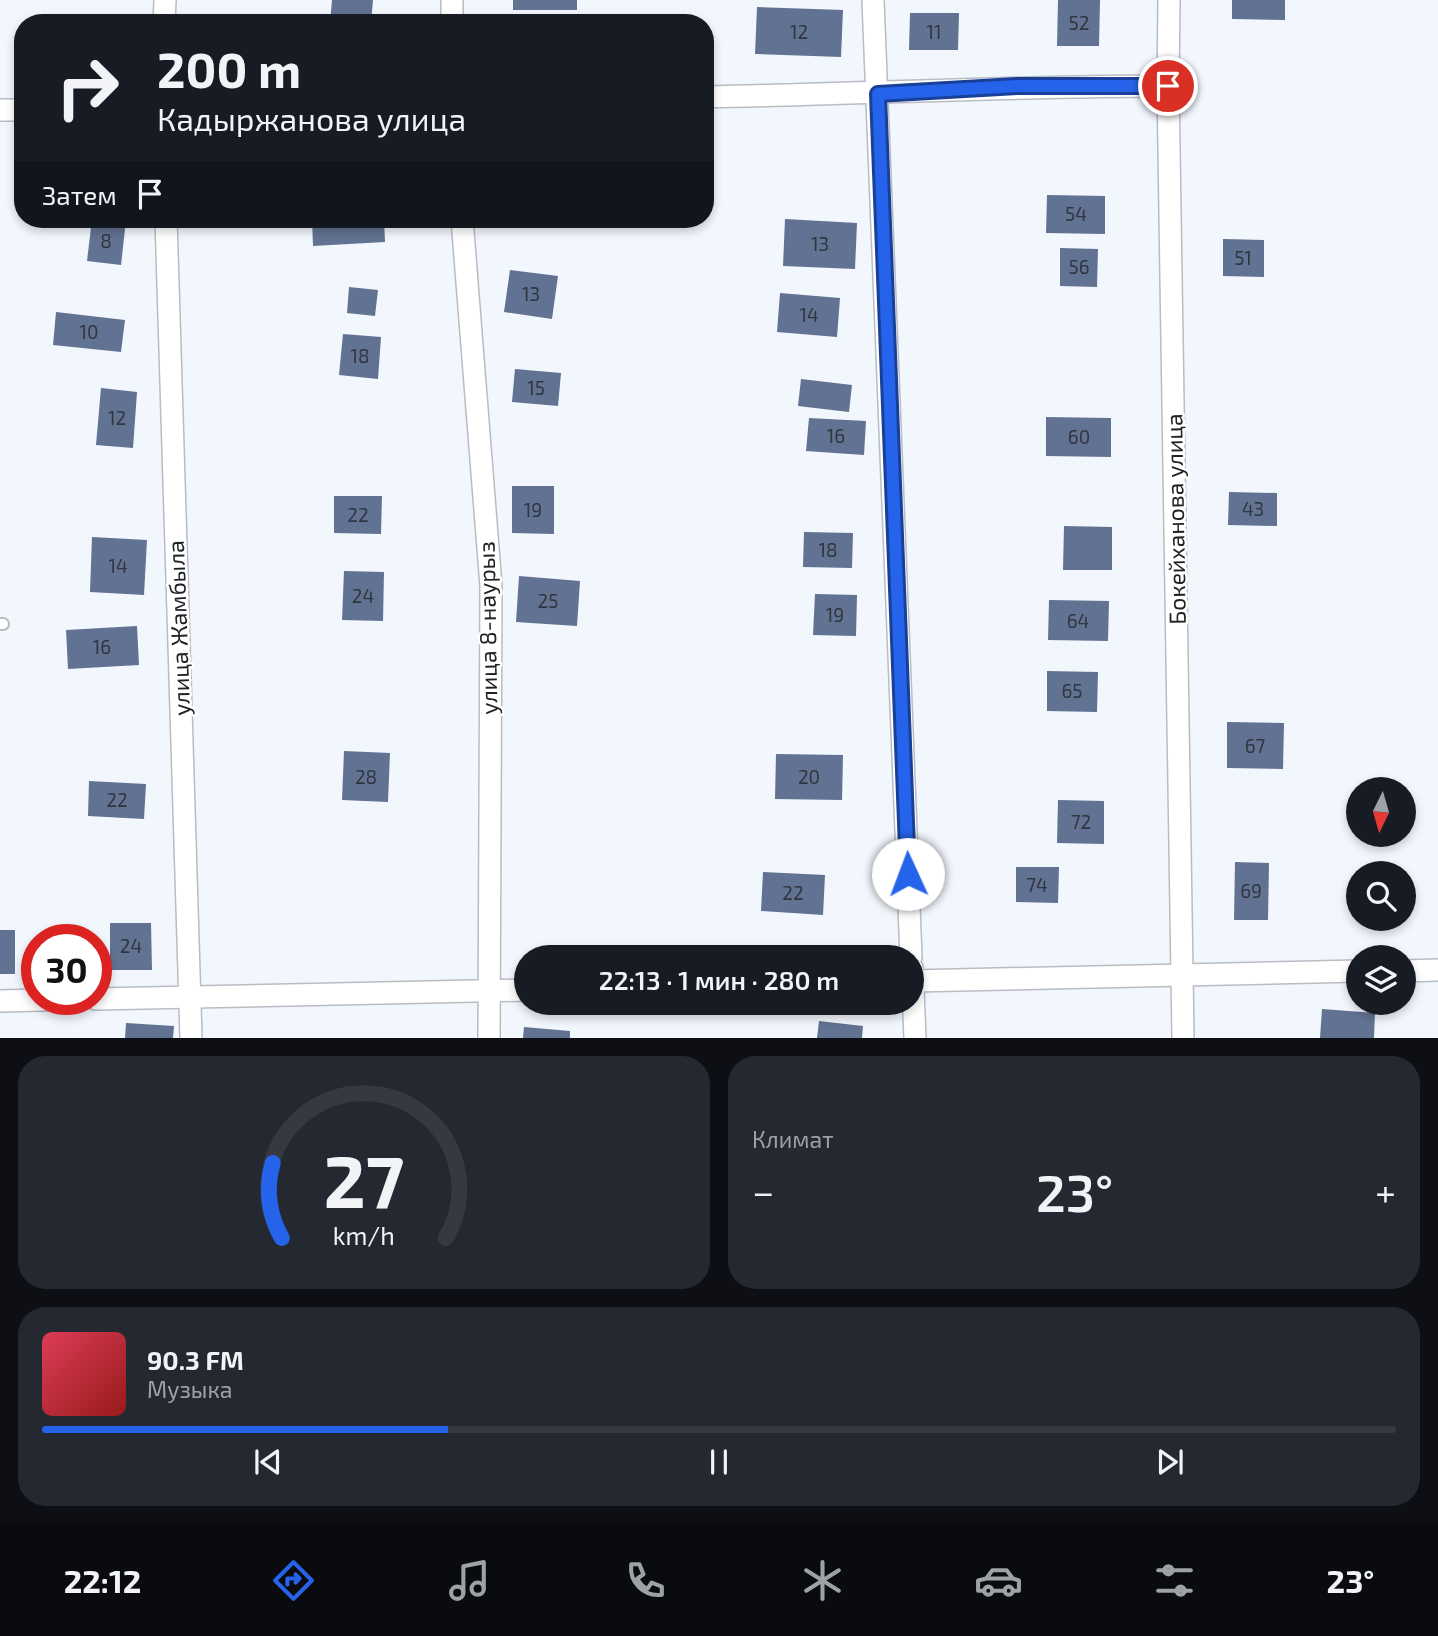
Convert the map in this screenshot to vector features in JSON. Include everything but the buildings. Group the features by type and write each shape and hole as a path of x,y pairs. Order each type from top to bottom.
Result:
{"street":[{"path":"873,0 911,945"},
{"name":"Бокейханова улица","path":"1169,0 1168,86 1183,1038"},
{"path":"714,97 878,94 1017,86 1168,86"},
{"name":"улица Жамбыла","path":"166,228 191,1038"},
{"name":"улица 8-наурыз","path":"463,228 491,586 489,1038"},
{"path":"1416,971 1438,970"},
{"path":"924,981 1346,971"},
{"path":"112,999 514,990"},
{"path":"0,1001 21,1000"},
{"path":"914,1015 915,1038"}],"route":[{"path":"908,874 878,94 1017,86 1168,86"}]}
